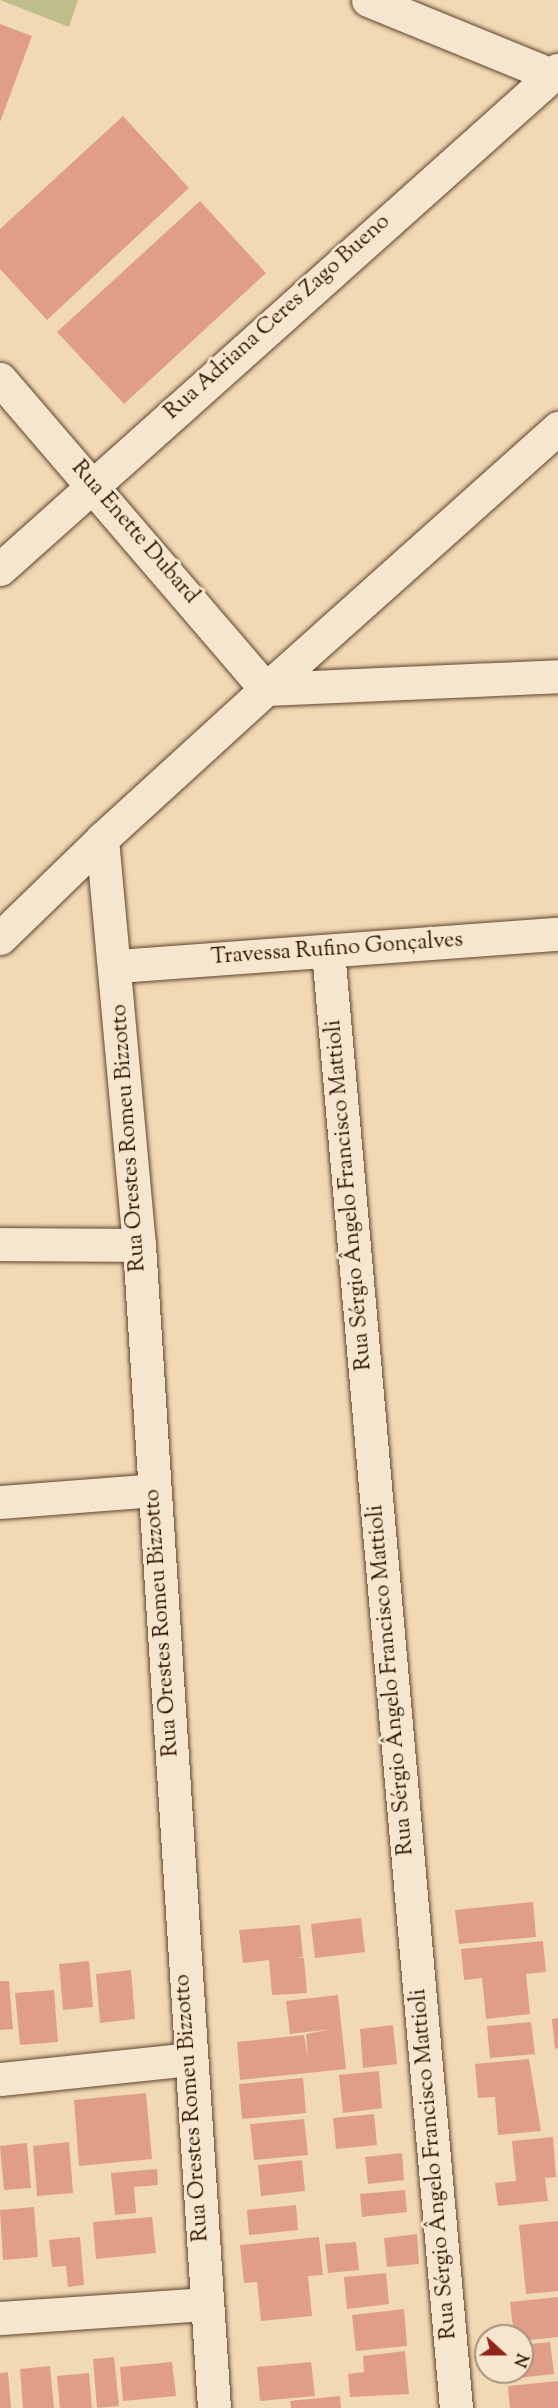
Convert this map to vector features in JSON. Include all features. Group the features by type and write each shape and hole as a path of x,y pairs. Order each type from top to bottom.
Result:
{"street":[{"path":"368,0 555,72"},
{"name":"Rua Adriana Ceres Zago Bueno","path":"0,569 555,72"},
{"name":"Rua Enette Dubard","path":"0,379 93,484 266,689"},
{"path":"0,938 102,839 266,689 558,429"},
{"path":"266,689 558,676"},
{"name":"Rua Orestes Romeu Bizzotto","path":"102,839 117,966 139,1245 214,2408"},
{"name":"Travessa Rufino Gonçalves","path":"117,966 558,934"},
{"name":"Rua Sérgio Ângelo Francisco Mattioli","path":"328,951 456,2408"},
{"path":"0,1244 139,1245"},
{"path":"0,1502 154,1490"},
{"path":"0,2079 190,2059"},
{"path":"0,2318 206,2304"}],"shaded area":[{"path":"0,0 78,0 69,27"}],"building":[{"path":"0,24 32,36 0,122"},
{"path":"123,116 189,188 47,320 0,269 0,229"},
{"path":"200,201 266,273 124,404 57,332"},
{"path":"533,1902 536,1937 459,1944 455,1910"},
{"path":"361,1918 365,1952 315,1958 311,1924"},
{"path":"300,1925 303,1957 296,1958 304,1958 307,1993 272,1995 269,1960 243,1963 239,1930"},
{"path":"543,1941 546,1972 526,1974 530,2014 486,2019 482,1978 464,1980 461,1949"},
{"path":"89,1961 93,2007 63,2010 59,1964"},
{"path":"131,1970 135,2019 100,2023 96,1974"},
{"path":"0,1981 9,1981 13,2029 0,2030"},
{"path":"54,1990 58,2042 20,2045 15,1993"},
{"path":"338,1995 346,2069 240,2080 237,2042 304,2035 308,2059 306,2034 332,2029 290,2034 286,2001"},
{"path":"558,2018 558,2048 555,2049 552,2019"},
{"path":"531,2022 535,2054 490,2058 487,2026"},
{"path":"393,2025 397,2064 363,2068 360,2029"},
{"path":"529,2059 541,2131 498,2135 495,2097 478,2098 475,2064"},
{"path":"379,2071 382,2108 343,2113 339,2075"},
{"path":"303,2078 306,2113 242,2119 239,2084"},
{"path":"146,2093 152,2159 79,2166 74,2100"},
{"path":"374,2114 377,2145 336,2149 333,2118"},
{"path":"304,2119 308,2155 254,2160 250,2124"},
{"path":"553,2137 556,2177 545,2178 548,2201 498,2206 495,2183 516,2181 512,2141"},
{"path":"69,2142 73,2193 37,2196 33,2146"},
{"path":"27,2143 31,2188 4,2190 0,2146"},
{"path":"402,2153 404,2180 368,2184 365,2157"},
{"path":"302,2160 305,2191 261,2196 258,2165"},
{"path":"157,2169 158,2185 134,2187 136,2213 115,2215 111,2173"},
{"path":"405,2190 407,2212 362,2217 360,2194"},
{"path":"296,2205 298,2230 249,2235 247,2210"},
{"path":"34,2207 38,2257 3,2260 0,2210"},
{"path":"152,2217 156,2253 96,2259 93,2222"},
{"path":"558,2221 558,2291 526,2294 519,2225"},
{"path":"417,2234 419,2264 387,2267 384,2238"},
{"path":"80,2237 84,2285 68,2287 66,2266 52,2267 49,2240"},
{"path":"319,2237 323,2275 308,2276 312,2316 261,2321 257,2282 244,2283 240,2245"},
{"path":"356,2242 359,2270 328,2273 325,2244"},
{"path":"386,2273 389,2304 347,2309 344,2277"},
{"path":"558,2297 558,2337 534,2340 534,2324 513,2324 510,2302"},
{"path":"404,2309 407,2346 356,2351 352,2315"},
{"path":"550,2342 554,2374 534,2376 534,2344"},
{"path":"405,2351 409,2394 350,2397 348,2374 364,2372 363,2356"},
{"path":"114,2357 119,2406 97,2408 93,2359"},
{"path":"172,2362 176,2396 123,2401 120,2367"},
{"path":"311,2362 315,2396 260,2401 257,2367"},
{"path":"50,2366 54,2408 23,2408 20,2369"},
{"path":"8,2372 11,2408 0,2408 0,2373"},
{"path":"89,2373 92,2408 60,2408 57,2376"},
{"path":"558,2381 558,2408 510,2408 508,2386"},
{"path":"340,2396 341,2408 291,2408 290,2401"}]}
